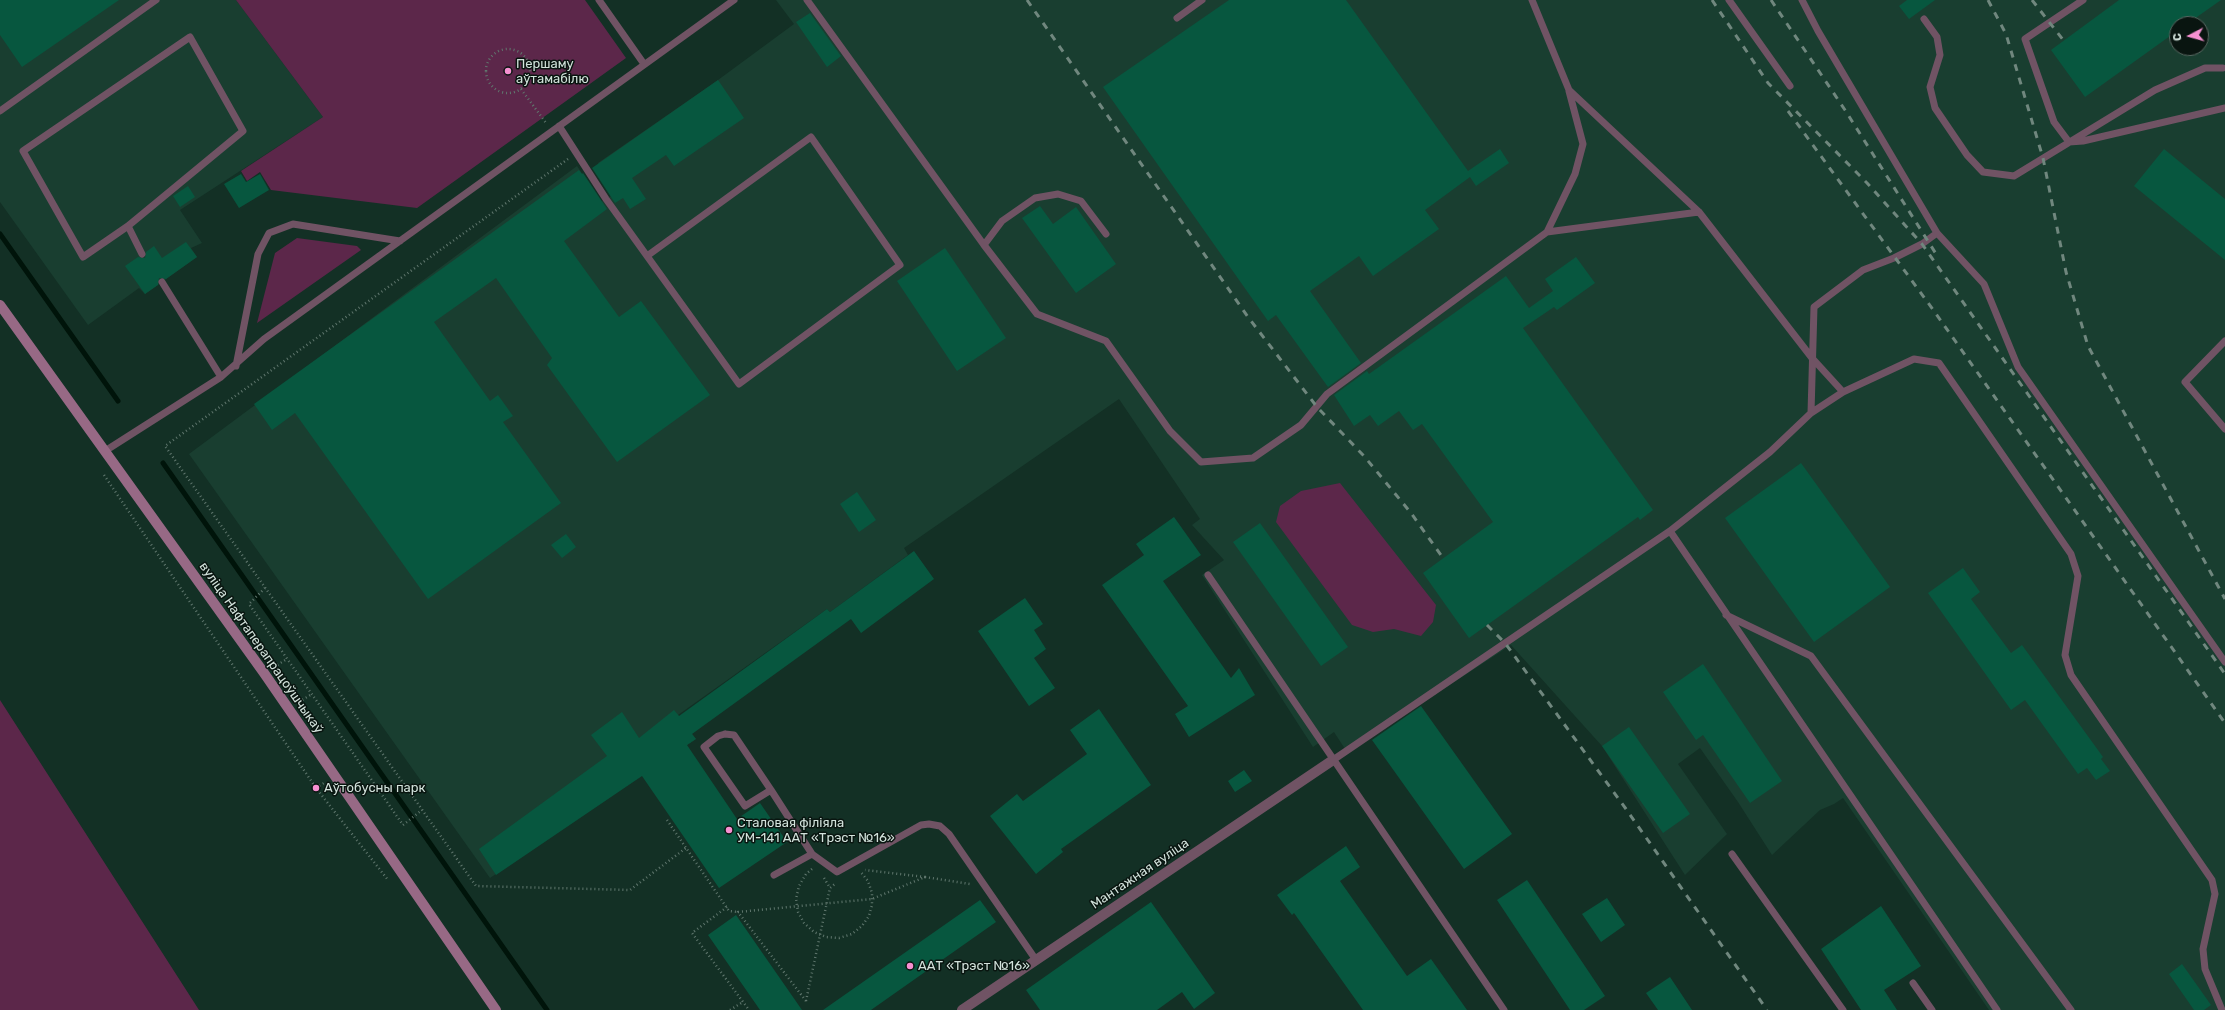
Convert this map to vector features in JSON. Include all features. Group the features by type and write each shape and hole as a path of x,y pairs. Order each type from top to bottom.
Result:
{"main road":[{"name":"вуліца Нафтаперапрацоўшчыкаў","path":"0,305 264,673 496,1010"}],"street":[{"name":"Мантажная вуліца","path":"962,1010 1333,760"}],"lane":[{"path":"0,111 156,0"},
{"path":"598,0 644,64"},
{"path":"105,451 221,377 236,366 264,339 734,0"},
{"path":"808,0 984,245 1037,314 1106,341 1170,431 1202,462 1253,458 1301,425 1328,394 1547,232 1575,174 1583,144 1569,90 1532,0"},
{"path":"1177,18 1202,0"},
{"path":"1729,0 1790,86"},
{"path":"1802,0 1818,31 1937,233 1984,284 2018,367 2225,662"},
{"path":"2069,142 2054,122 2025,39 2083,0"},
{"path":"1924,18 1937,38 1940,54 1930,87 1935,108 1967,155 1983,172 2014,176 2155,90 2205,68 2223,68"},
{"path":"190,37 242,131 128,226 83,257 23,150 190,37"},
{"path":"1569,90 1699,212 1812,358 1843,392"},
{"path":"2069,142 2083,141 2225,108"},
{"path":"559,126 647,256 739,384 900,265 812,137 647,256"},
{"path":"984,245 1002,221 1035,198 1058,194 1081,201 1106,234"},
{"path":"1547,232 1699,212"},
{"path":"236,366 258,254 269,233 293,224 400,241"},
{"path":"128,226 142,254"},
{"path":"1811,413 1814,307 1863,270 1894,258 1922,244 1937,233"},
{"path":"162,282 221,377"},
{"path":"2225,341 2185,382 2225,429"},
{"path":"1333,760 1670,531 1770,452 1811,413 1843,392 1914,359 1939,362 2072,554 2078,576 2065,655 2071,675 2212,880 2215,894 2203,949 2205,969 2222,1010"},
{"path":"1670,531 1997,1010"},
{"path":"1208,575 1504,1010"},
{"path":"1726,615 1811,656 2071,1010"},
{"path":"771,790 744,806 704,747 718,736 734,735 771,790 812,854 837,872 921,826 929,824 940,826 949,834 1036,960"},
{"path":"774,875 812,854"},
{"path":"1732,854 1843,1010"},
{"path":"1913,983 1932,1010"}],"path":[{"path":"505,49 519,52 524,56 528,63 529,77 521,89 515,92 500,92 489,83 486,69 492,56 505,49"},
{"path":"521,89 552,131"},
{"path":"577,153 165,446 476,886 630,890 686,848"},
{"path":"101,471 191,601 316,788 393,886"},
{"path":"265,588 249,604 403,825 422,810"},
{"path":"667,820 729,911 738,912 872,898 925,877"},
{"path":"816,866 806,874 799,886 796,899 798,912 804,924 820,935 839,938 852,934 862,926 869,916 872,898 868,881 858,870"},
{"path":"854,872 858,870 925,877 986,887"},
{"path":"823,877 830,888"},
{"path":"738,912 806,1001 830,888 840,881"},
{"path":"727,907 692,933 750,1010"},
{"path":"730,1010 743,1002"}],"shaded area":[{"path":"0,0 236,0 323,117 180,210 202,243 191,248 197,257 145,294 139,288 88,325 0,202"},
{"path":"236,0 585,0 626,58 417,208 271,190 260,172 247,181 241,171 323,117"},
{"path":"776,0 2225,0 2225,1010 1989,1010 1843,798 1820,810 1772,855 1738,802 1700,748 1678,764 1727,834 1685,875 1602,746 1511,645 1347,752 1334,732 1313,747 1202,575 1224,560 1192,525 1200,519 1119,399 904,548 908,555 830,612 827,609 678,715 696,739 490,878 189,454 577,166 601,202 618,192 598,163 718,80 794,24"},
{"path":"297,238 357,246 361,250 257,323 275,253"},
{"path":"1340,483 1436,605 1433,622 1421,636 1394,629 1373,632 1352,625 1276,522 1280,506 1301,491"},
{"path":"0,700 199,1010 0,1010"}],"building":[{"path":"0,0 119,0 22,67 0,35"},
{"path":"1229,0 1346,0 1468,171 1500,149 1509,163 1476,186 1470,177 1425,210 1439,229 1373,276 1359,256 1310,291 1361,363 1328,387 1276,315 1268,321 1103,87"},
{"path":"1907,0 1935,0 1909,19 1899,6"},
{"path":"2119,0 2221,0 2198,16 2169,16 2169,37 2085,97 2051,50"},
{"path":"810,13 841,56 827,67 796,22"},
{"path":"718,80 744,118 674,166 666,155 632,178 646,199 630,209 623,198 615,203 592,168"},
{"path":"2164,149 2225,199 2225,260 2134,186"},
{"path":"579,170 582,174 583,173 607,209 564,241 619,317 641,301 710,395 617,462 547,365 552,358 496,278 434,322 490,401 498,395 513,416 503,422 561,503 428,599 295,413 272,430 254,404"},
{"path":"241,174 246,182 260,174 269,190 239,208 224,184"},
{"path":"188,186 195,197 180,207 173,196"},
{"path":"1040,206 1053,224 1076,207 1116,264 1076,293 1022,218"},
{"path":"186,242 197,257 166,279 159,278 158,285 145,294 125,266 138,257 145,258 146,252 154,246 162,258"},
{"path":"945,248 1006,338 957,371 897,281"},
{"path":"1576,257 1595,283 1557,310 1554,307 1523,328 1653,510 1640,520 1638,517 1469,638 1423,573 1493,522 1422,424 1413,430 1399,411 1378,426 1370,415 1354,426 1334,395 1367,371 1369,374 1506,276 1529,308 1553,291 1545,279"},
{"path":"1801,463 1890,587 1814,642 1725,518"},
{"path":"857,492 876,520 859,532 840,504"},
{"path":"1174,517 1201,555 1163,581 1231,678 1239,668 1255,695 1189,737 1175,714 1188,706 1102,585 1144,555 1136,544"},
{"path":"1260,523 1348,647 1321,666 1233,542"},
{"path":"566,534 576,547 562,558 551,545"},
{"path":"914,551 934,579 861,633 851,619 692,734 696,739 687,745 737,819 760,803 787,842 719,888 642,776 496,875 479,849 607,756 591,735 622,712 639,738 674,710 679,716 827,609 830,612"},
{"path":"1963,568 1980,592 1971,599 2011,653 2022,645 2103,757 2101,759 2110,771 2096,780 2087,768 2078,774 2025,700 2011,710 1928,593"},
{"path":"1025,598 1043,624 1034,630 1046,649 1034,658 1055,688 1029,706 978,631"},
{"path":"1703,664 1782,781 1750,803 1703,735 1696,740 1663,692"},
{"path":"1421,706 1512,834 1464,869 1372,740"},
{"path":"1099,709 1151,785 1061,849 1063,852 1036,874 990,816 1017,794 1023,801 1087,754 1070,730"},
{"path":"1629,727 1690,814 1663,833 1602,746"},
{"path":"1244,770 1252,781 1235,792 1228,781"},
{"path":"1346,846 1360,867 1340,881 1407,976 1431,959 1467,1010 1363,1010 1294,913 1292,915 1277,895"},
{"path":"1527,880 1605,996 1584,1010 1570,1010 1497,900"},
{"path":"1607,898 1625,925 1601,942 1582,914"},
{"name":"ААТ «Трэст №16»","path":"980,900 996,922 871,1010 823,1010"},
{"path":"1151,902 1215,993 1194,1009 1182,992 1157,1010 1040,1010 1026,990"},
{"path":"1881,906 1921,966 1884,990 1897,1010 1861,1010 1821,949"},
{"path":"736,915 802,1010 760,1010 708,935"},
{"path":"2182,964 2211,1005 2204,1010 2194,1010 2169,974"},
{"path":"1670,977 1692,1010 1658,1010 1646,993"}],"waterway":[{"path":"0,234 118,401"},
{"path":"163,463 547,1010"}],"railway":[{"path":"1027,0 1248,317 1317,407 1364,456 1411,513 1443,558"},
{"path":"1712,0 1768,83 1867,183 1922,244 2225,674"},
{"path":"1771,0 1845,110 1938,257"},
{"path":"1988,0 2006,34 2043,158 2066,272 2088,346 2225,599"},
{"path":"2032,0 2064,41"},
{"path":"1788,111 1934,311 2225,723"},
{"path":"1487,625 1505,643 1626,809 1767,1010"}],"place":[{"name":"Першаму аўтамабілю","path":"508,71"},
{"name":"Аўтобусны парк","path":"316,788"},
{"name":"Сталовая філіяла УМ-141 ААТ «Трэст №16»","path":"729,830"},
{"name":"ААТ «Трэст №16»","path":"910,966"}]}
